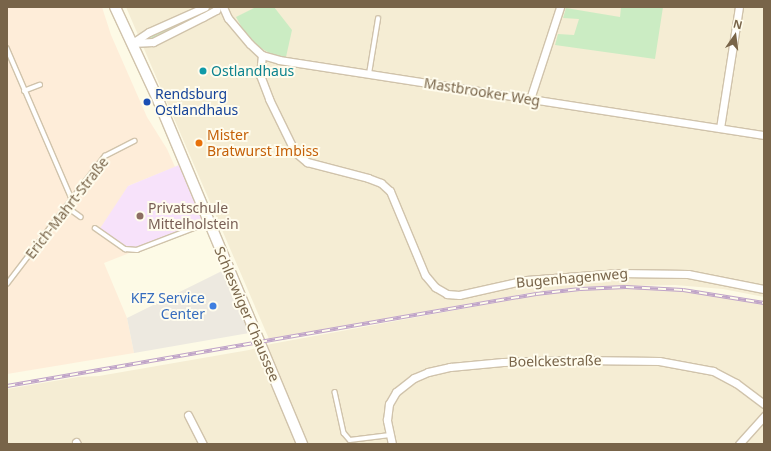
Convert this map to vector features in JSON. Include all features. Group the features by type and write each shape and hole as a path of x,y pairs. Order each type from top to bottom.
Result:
{"main road":[{"name":"Schleswiger Chaussee","path":"116,7 159,102 208,223 302,444"}],"street":[{"path":"132,43 149,32 205,7"},
{"path":"132,43 153,42 216,10 217,7"},
{"path":"223,7 228,18 262,55"},
{"path":"530,99 560,7"},
{"path":"720,128 738,7"},
{"name":"Mastbrooker Weg","path":"262,55 279,60 764,135"},
{"name":"Bugenhagenweg","path":"262,55 260,75 269,99 295,152 307,162 368,178 381,183 390,191 425,276 435,288 447,294 459,295 526,280 620,273 688,274 764,288"},
{"name":"Boelckestraße","path":"392,444 387,420 389,404 396,392 414,378 428,372 450,367 503,362 569,360 659,361 713,371 736,383 764,404"},
{"path":"188,415 203,444"},
{"path":"740,444 764,416"}],"lane":[{"path":"369,74 378,18"},
{"path":"7,48 24,91 72,199"},
{"path":"24,91 40,85"},
{"name":"Erich-Mahrt-Straße","path":"7,284 105,156 134,141"},
{"path":"66,207 81,216"},
{"path":"95,228 126,249 137,250 208,223"},
{"path":"335,392 344,433 350,440 390,435"}],"shaded area":[{"path":"7,7 102,7 111,35 147,117 167,149 175,167 128,186 137,250 104,263 127,318 134,353 7,374"},
{"path":"126,7 764,7 764,297 723,289 675,285 580,287 535,292 269,339"},
{"path":"184,163 208,223 137,250 125,249 99,230 128,186"},
{"path":"228,268 255,332 134,353 127,318"},
{"path":"627,288 683,290 764,303 764,444 7,444 7,389 78,377 99,376 249,350 271,344 537,295 581,290"}],"green space":[{"path":"205,7 217,7 154,41 134,43"},
{"path":"256,7 274,7 292,30 286,57 273,55 259,47 245,33 236,17"},
{"path":"621,7 663,7 655,59 555,45 558,34 574,35 579,19 563,18 566,8 620,17"}],"railway":[{"path":"7,386 536,294 580,289 626,287 683,290 764,303"}],"place":[{"name":"Ostlandhaus","path":"203,71"},
{"name":"Rendsburg Ostlandhaus","path":"147,102"},
{"name":"Mister Bratwurst Imbiss","path":"199,143"},
{"name":"Privatschule Mittelholstein","path":"140,216"},
{"name":"KFZ Service Center","path":"213,306"}]}
